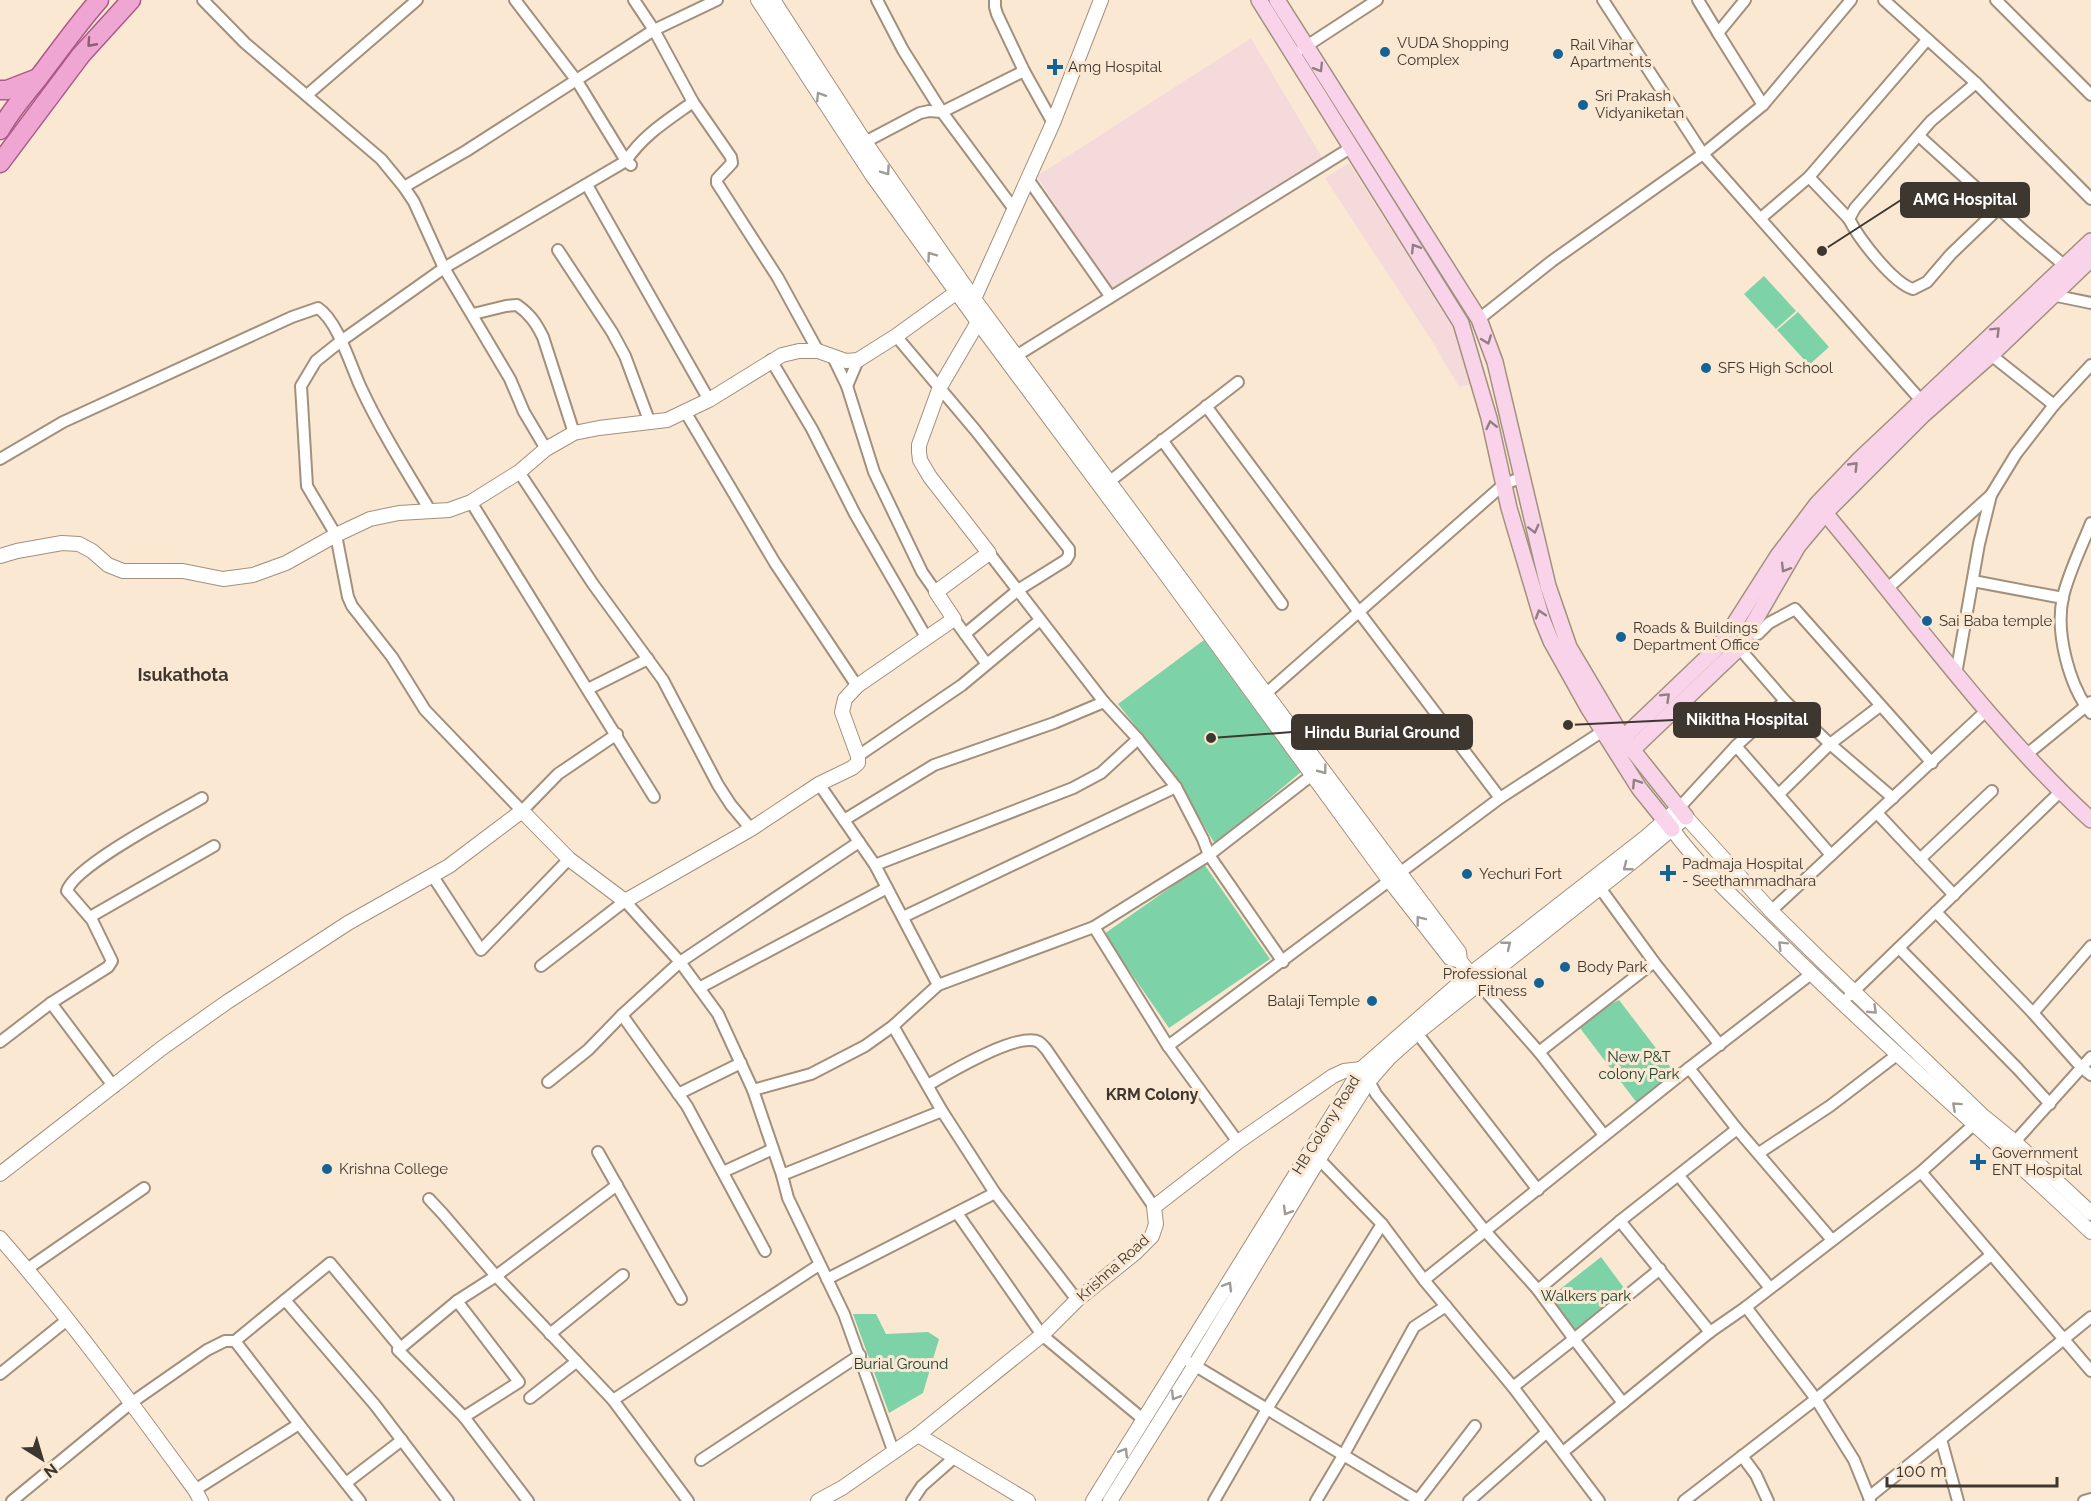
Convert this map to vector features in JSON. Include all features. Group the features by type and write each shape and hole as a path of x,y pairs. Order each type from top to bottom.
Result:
{"main road":[{"path":"0,130 10,112 39,78 77,24 99,0"},
{"path":"0,163 81,55 131,0"},
{"path":"1260,0 1300,51 1479,319 1495,362 1548,586 1569,647 1628,744 1683,813"},
{"path":"1277,0 1300,51 1352,147 1461,323 1490,418 1503,485 1542,619 1551,641 1639,788 1668,825"},
{"path":"0,90 7,90 39,78"},
{"path":"1925,406 2091,241"},
{"path":"1628,744 1726,637 1777,557 1821,509 1860,459 1991,355 2091,259"},
{"path":"1821,509 1987,710 2060,792 2091,820"},
{"path":"1628,744 1738,648 1821,509"}],"street":[{"path":"203,0 245,43 381,159 404,187 414,202 444,268 510,379 524,412 546,449"},
{"path":"307,95 417,0"},
{"path":"515,0 577,81 629,163"},
{"path":"634,0 654,30 693,102 731,157 732,163 717,179 717,183 778,278 818,351"},
{"path":"404,187 466,151 654,30 717,0"},
{"path":"759,0 872,175 978,322 1394,876"},
{"path":"773,0 865,142 974,299 1110,481 1262,698 1312,775 1459,952 1460,961 1539,1052 1604,1135"},
{"path":"877,0 903,50 942,112 1014,209"},
{"path":"995,0 994,7 997,14 1024,71 1053,123"},
{"path":"1101,0 1053,123 974,299 978,322 940,387 919,445 920,460 930,477 1104,702 1176,787 1209,855 1283,962"},
{"path":"1603,0 1703,154 1925,406"},
{"path":"1698,0 1763,105"},
{"path":"1718,33 1745,0"},
{"path":"1479,319 1552,261 1703,154 1763,105 1851,0"},
{"path":"1884,0 1976,83 2091,199"},
{"path":"1996,0 2091,95"},
{"path":"1300,51 1375,1"},
{"path":"1761,218 1809,177 1927,40"},
{"path":"865,142 920,113 942,112 1024,71"},
{"path":"1849,219 1855,208 1932,121 1976,83"},
{"path":"693,102 654,129 635,147 629,163 444,268 316,361 302,386 307,486 336,535 346,590 352,606 392,657 425,710 569,859 625,901 680,962 718,1014 753,1090 788,1198 844,1314 894,1453"},
{"path":"1919,136 2065,266"},
{"path":"1017,356 1352,147"},
{"path":"1809,177 1849,219 1862,239 1894,277 1913,289 1927,282 1999,208"},
{"path":"1028,179 1110,296"},
{"path":"587,185 709,400"},
{"path":"558,250 612,332 625,356 650,423"},
{"path":"0,556 62,543 79,544 92,551 108,565 123,571 183,571 223,579 253,574 286,563 370,519 399,513 449,510 471,502 519,472 546,449 574,433 667,420 709,400 782,355 799,351 818,351 846,361 858,360 897,336 957,292"},
{"path":"2052,295 2091,303"},
{"path":"473,314 517,305 528,313 537,324 543,337 574,433"},
{"path":"0,459 91,409 307,310 318,308 341,341 362,389 431,512"},
{"path":"897,336 1069,549 1066,560 1018,590 965,634"},
{"path":"1991,355 2054,405"},
{"path":"833,357 847,386 874,472 922,572 986,663"},
{"path":"771,360 812,429 855,514 926,637"},
{"path":"847,386 858,360"},
{"path":"1888,588 1991,495 2016,454 2054,405 2091,365"},
{"path":"1110,481 1238,382"},
{"path":"1206,406 1500,798"},
{"path":"686,412 775,563 857,686"},
{"path":"1162,440 1282,604"},
{"path":"519,472 593,584 663,680 718,785 751,829"},
{"path":"1262,698 1503,485 1522,477"},
{"path":"1956,674 1972,581 1991,495"},
{"path":"471,502 654,797"},
{"path":"2026,754 2089,707 2068,667 2061,634 2062,598 2088,543 2091,523"},
{"path":"936,592 989,553"},
{"path":"1972,581 2062,598"},
{"path":"1747,633 1758,634 1769,623 1795,609 1932,763"},
{"path":"541,966 625,901 751,829 819,784 858,763 858,756 842,712 845,699 857,686 954,619"},
{"path":"858,756 962,685 1040,620"},
{"path":"1726,637 1785,701 1830,744 1893,798"},
{"path":"588,689 648,660"},
{"path":"1785,701 1736,746 1683,813 1771,911 1979,1120"},
{"path":"844,820 934,765 1054,723 1104,702"},
{"path":"1779,794 1830,744 1880,706"},
{"path":"1771,911 1987,710"},
{"path":"1168,1046 1500,798 1603,730"},
{"path":"0,1174 162,1048 227,1002 348,924 449,866 522,811 558,774 617,734"},
{"path":"875,865 1073,788 1101,773 1138,740"},
{"path":"1736,746 1831,855"},
{"path":"753,1090 811,1074 865,1046 893,1026 938,985 1094,927 1209,855 1312,775"},
{"path":"819,784 875,865 938,985"},
{"path":"903,917 1176,787"},
{"path":"1920,859 1992,791"},
{"path":"1842,1003 2060,792"},
{"path":"0,1042 51,1003 108,967 112,961 90,917 67,891 71,883 79,874 112,851 202,798"},
{"name":"HB Colony Road","path":"1093,1501 1144,1420 1189,1362 1314,1155 1361,1069 1683,813"},
{"path":"1877,813 1954,895"},
{"path":"1597,1500 1513,1387 1424,1280 1382,1224 1314,1155 1369,1081 1390,1057 1475,979 1599,888 1668,825 1716,879 1842,1003 1898,1054 2091,1213"},
{"path":"548,1082 588,1050 680,962 859,842"},
{"path":"90,917 214,846"},
{"path":"432,875 482,950 569,859"},
{"path":"699,988 887,888"},
{"path":"1599,888 1720,1045"},
{"path":"1936,912 2091,1075"},
{"path":"1094,927 1168,1046 1238,1142"},
{"path":"2033,1013 2091,946"},
{"path":"1899,948 2050,1104"},
{"path":"1539,1052 1654,962"},
{"path":"1424,1280 1604,1135 1811,974"},
{"path":"51,1003 114,1087"},
{"path":"622,1015 678,1094 765,1251"},
{"path":"893,1026 942,1111 995,1193 1077,1300"},
{"path":"1417,1033 1538,1190"},
{"path":"928,1085 990,1051 1031,1040 1039,1042 1155,1207 1238,1142 1333,1077 1344,1071 1361,1069 1376,1094 1485,1232 1538,1290 1623,1403"},
{"path":"1759,1153 1830,1106 1898,1054"},
{"path":"2010,1147 2091,1057"},
{"path":"678,1094 741,1063"},
{"path":"1689,1068 1737,1129 1832,1240"},
{"path":"782,1174 942,1111"},
{"path":"1563,1452 1710,1332 1746,1307 1921,1172 1979,1120"},
{"path":"1538,1290 1620,1221 1737,1129"},
{"path":"2010,1147 2091,1232"},
{"path":"723,1172 773,1149"},
{"path":"598,1152 681,1299"},
{"path":"1921,1172 2091,1371"},
{"path":"1679,1176 1770,1288"},
{"path":"398,1350 457,1301 496,1276 617,1185"},
{"path":"27,1269 144,1188"},
{"path":"827,1278 995,1193"},
{"path":"429,1199 496,1276 613,1400 688,1501"},
{"name":"Krishna Road","path":"818,1501 842,1488 918,1435 1041,1335 1077,1300 1135,1253 1152,1236 1155,1207"},
{"path":"957,1213 1041,1335 1144,1420"},
{"path":"1620,1221 1710,1332"},
{"path":"1214,1501 1267,1409 1382,1224"},
{"path":"0,1238 27,1269 131,1403 198,1496 299,1424"},
{"path":"1684,1501 1816,1400 1991,1255"},
{"path":"12,1501 131,1403 207,1350 225,1341 234,1341 330,1263 399,1346 398,1350 464,1418 528,1501"},
{"path":"613,1400 819,1265"},
{"path":"1513,1387 1660,1269"},
{"path":"550,1334 622,1275"},
{"path":"285,1300 375,1405 448,1501"},
{"path":"457,1301 519,1382 464,1418"},
{"path":"1316,1501 1414,1327 1446,1306"},
{"path":"1746,1307 1816,1400 1854,1460 1869,1499 2091,1317"},
{"path":"0,1374 67,1320"},
{"path":"234,1341 360,1501"},
{"path":"701,1460 860,1355"},
{"path":"530,1398 576,1362"},
{"path":"1110,1501 1189,1362 1419,1500 1475,1426"},
{"path":"1469,1501 1547,1432"},
{"path":"918,1435 1019,1499"},
{"path":"1941,1439 1958,1501"},
{"path":"346,1483 402,1440"},
{"path":"1742,1456 1756,1475 1768,1501"},
{"path":"912,1501 922,1486 955,1457"},
{"path":"2084,1501 2091,1499"}],"shaded area":[{"path":"1251,38 1323,159 1111,294 1037,176"},
{"path":"1349,163 1456,332 1471,384 1459,387 1434,344 1325,178"}],"green space":[{"path":"1764,276 1796,311 1776,329 1744,294"},
{"path":"1798,312 1829,347 1809,365 1777,330"},
{"path":"1204,640 1301,772 1215,844 1172,772 1118,704"},
{"path":"1204,864 1270,959 1169,1028 1104,934"},
{"name":"New P&T colony Park","path":"1619,1000 1675,1073 1637,1103 1580,1028 1594,1013"},
{"name":"Walkers park","path":"1601,1257 1627,1292 1571,1336 1545,1301"},
{"name":"Burial Ground","path":"853,1314 876,1314 886,1334 928,1332 939,1339 923,1393 889,1413"}],"place":[{"name":"VUDA Shopping Complex","path":"1385,52"},
{"name":"Rail Vihar Apartments","path":"1558,54"},
{"name":"Amg Hospital","path":"1055,67"},
{"name":"Sri Prakash Vidyaniketan","path":"1583,105"},
{"name":"AMG Hospital","path":"1822,251"},
{"name":"SFS High School","path":"1706,368"},
{"name":"Sai Baba temple","path":"1927,621"},
{"name":"Roads & Buildings Department Office","path":"1621,637"},
{"name":"Nikitha Hospital","path":"1568,725"},
{"name":"Hindu Burial Ground","path":"1211,738"},
{"name":"Padmaja Hospital - Seethammadhara","path":"1668,873"},
{"name":"Yechuri Fort","path":"1467,874"},
{"name":"Body Park","path":"1565,967"},
{"name":"Professional Fitness","path":"1539,983"},
{"name":"Balaji Temple","path":"1372,1001"},
{"name":"Government ENT Hospital","path":"1978,1162"},
{"name":"Krishna College","path":"327,1169"}],"district":[{"name":"Isukathota","path":"183,675"},
{"name":"KRM Colony","path":"1152,1094"}]}
